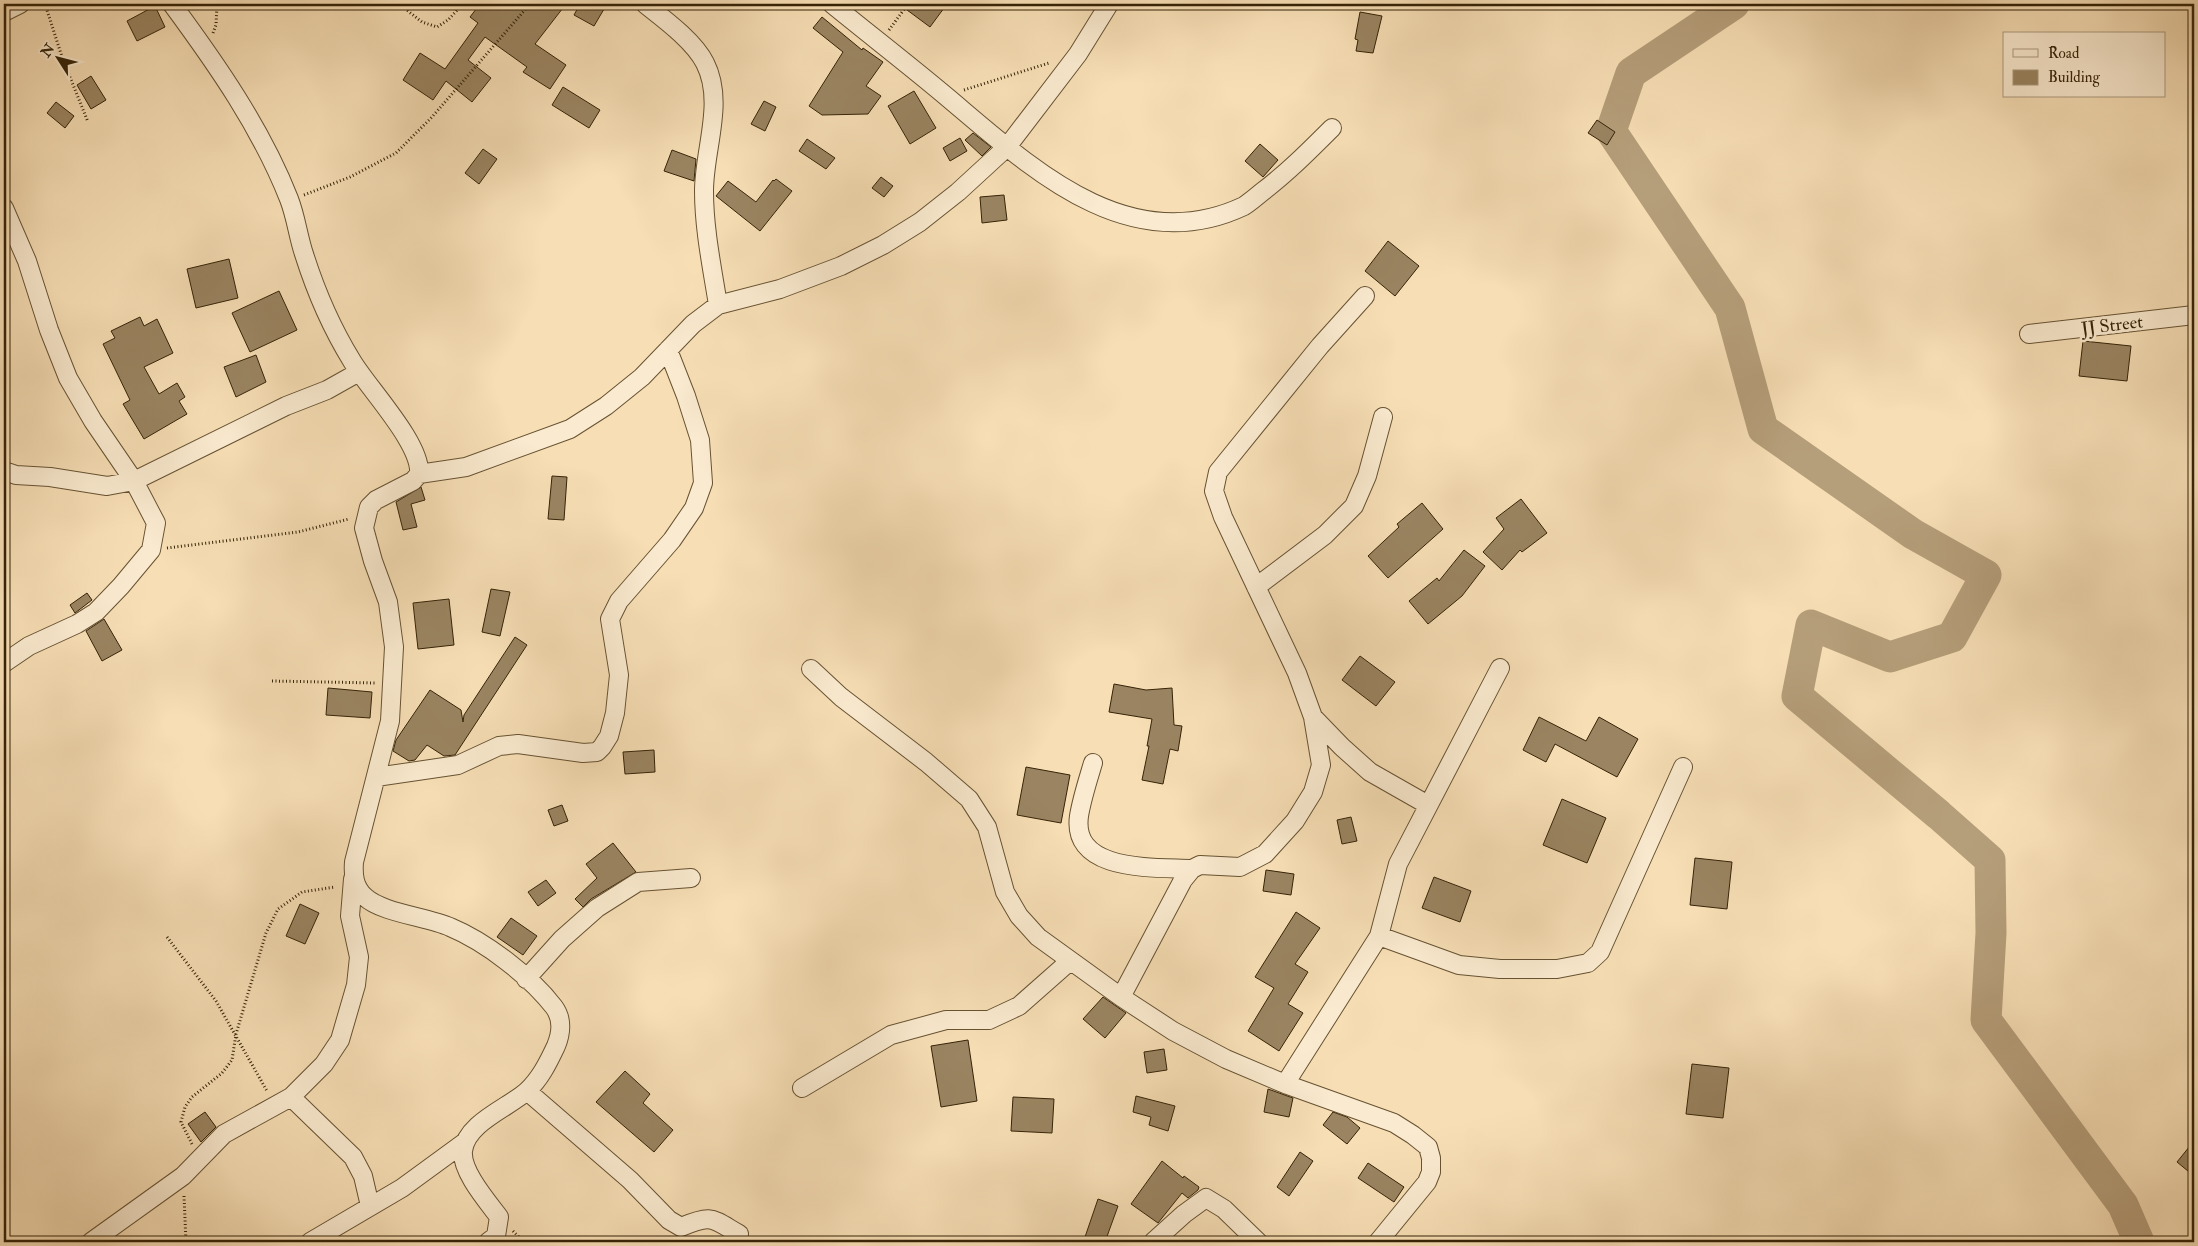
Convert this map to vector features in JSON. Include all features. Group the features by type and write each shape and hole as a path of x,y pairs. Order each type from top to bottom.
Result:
{"street":[{"path":"4,12 20,4"},
{"path":"172,4 206,51 264,144 289,200 317,293 333,331 359,372 408,440 417,457 419,474"},
{"path":"645,4 681,33 705,62 713,88 713,120 704,191 707,240 718,305"},
{"path":"832,4 1007,148 1058,185 1086,200 1119,214 1160,222 1186,223 1216,216 1245,205 1285,175 1332,128"},
{"path":"93,1242 183,1176 224,1134 283,1102 324,1064 340,1040 356,985 359,957 350,916 354,862 390,721 394,647 388,602 373,561 364,528 366,515 376,500 413,480 419,474 466,467 570,429 606,406 642,377 693,324 718,305 780,289 841,266 883,245 920,222 958,192 1007,148 1078,54 1109,4"},
{"path":"4,208 28,261 49,330 68,378 93,421 134,481 156,523 151,550 96,612 77,624 29,646 4,662"},
{"path":"1121,997 1183,880 1192,869 1200,865 1240,867 1265,854 1295,821 1313,792 1321,765 1313,717 1296,673 1223,517 1214,491 1218,472 1320,346 1364,296"},
{"name":"JJ Street","path":"2030,334 2194,316"},
{"path":"376,777 458,765 499,746 518,744 583,753 597,752 610,736 615,713 619,675 610,619 619,601 672,540 694,508 703,483 700,440 668,350"},
{"path":"4,471 16,475 50,477 107,486 134,481 286,406 326,390 359,372"},
{"path":"1256,587 1325,535 1354,506 1367,476 1383,417"},
{"path":"1285,1084 1379,936 1398,864 1500,668"},
{"path":"811,669 841,697 926,762 969,799 987,827 1005,892 1019,916 1038,937 1121,997 1173,1031 1226,1059 1285,1084 1394,1123 1428,1147 1431,1158 1431,1172 1427,1182 1378,1242"},
{"path":"1313,717 1370,772 1428,805"},
{"path":"1093,763 1079,817 1082,837 1093,854 1118,863 1192,869"},
{"path":"1379,936 1459,965 1500,969 1557,969 1588,964 1600,952 1683,767"},
{"path":"526,979 562,939 597,908 638,882 691,878"},
{"path":"310,1242 402,1188 465,1142 473,1131 486,1119 527,1091 539,1078 560,1034 560,1019 556,1009 506,962 458,931 380,905 364,897 352,881"},
{"path":"802,1088 891,1035 946,1020 989,1020 1019,1006 1070,961"},
{"path":"527,1091 630,1180 669,1220 681,1227 704,1218 715,1220 739,1234"},
{"path":"283,1102 353,1156 363,1176 370,1206"},
{"path":"465,1142 463,1154 467,1169 499,1217 496,1236 488,1242"},
{"path":"1153,1242 1184,1214 1206,1198 1224,1209 1258,1242"}],"path":[{"path":"45,4 63,60 88,122"},
{"path":"206,51 216,25 218,4"},
{"path":"399,4 422,22 437,26 448,20 463,4"},
{"path":"289,200 350,177 396,153 432,117 530,4"},
{"path":"880,43 908,4"},
{"path":"944,95 984,85 1078,54"},
{"path":"151,550 298,532 366,515"},
{"path":"272,681 392,683"},
{"path":"199,1158 181,1122 185,1107 192,1097 222,1073 232,1060 236,1034 266,933 278,909 302,892 352,881"},
{"path":"167,937 216,1000 236,1034 283,1102"},
{"path":"183,1176 186,1242"}],"building":[{"path":"480,4 566,4 535,44 566,65 550,89 523,72 527,67 485,37 468,60 491,78 472,102 446,81 433,100 403,80 420,53 445,69 478,23 470,17"},
{"path":"580,4 607,4 594,26 574,15"},
{"path":"899,4 947,4 930,27"},
{"path":"155,6 165,27 137,41 127,21"},
{"path":"1360,12 1382,16 1373,53 1356,51 1358,40 1355,39"},
{"path":"822,17 862,50 863,48 883,62 866,86 881,96 868,114 822,115 809,106 843,52 813,28"},
{"path":"91,76 106,100 91,109 77,85"},
{"path":"563,87 600,110 589,128 552,105"},
{"path":"914,91 936,128 910,144 888,106"},
{"path":"764,101 776,107 765,131 751,124"},
{"path":"56,102 74,116 65,128 47,113"},
{"path":"1597,120 1615,132 1607,145 1588,133"},
{"path":"973,133 991,147 982,156 965,140"},
{"path":"960,138 967,151 950,161 943,148"},
{"path":"807,139 835,158 826,169 799,151"},
{"path":"1260,144 1278,160 1263,177 1245,161"},
{"path":"483,149 497,159 479,184 465,173"},
{"path":"672,150 696,159 694,181 664,171"},
{"path":"881,177 893,186 884,197 872,188"},
{"path":"776,179 792,191 760,231 716,196 728,181 756,202 773,180"},
{"path":"1004,195 1007,220 982,223 980,197"},
{"path":"1388,241 1419,266 1395,296 1365,271"},
{"path":"229,259 238,298 196,308 187,269"},
{"path":"279,291 297,330 250,352 232,313"},
{"path":"140,317 144,326 157,319 173,353 144,367 159,394 177,383 185,397 179,401 187,414 144,439 123,404 130,400 103,344 115,338 111,331"},
{"path":"2083,341 2131,346 2127,381 2079,376"},
{"path":"256,355 266,382 236,397 224,367"},
{"path":"552,476 567,477 564,520 548,519"},
{"path":"421,487 425,500 411,504 417,527 403,530 396,502"},
{"path":"1521,499 1547,533 1522,552 1520,550 1502,570 1483,552 1504,529 1496,518"},
{"path":"1422,503 1443,529 1388,578 1368,556 1399,527 1397,524"},
{"path":"1464,550 1485,566 1462,596 1428,624 1409,601 1437,578 1439,581"},
{"path":"491,589 510,592 500,636 482,632"},
{"path":"87,593 92,600 75,613 70,605"},
{"path":"449,599 454,645 418,649 413,603"},
{"path":"104,619 122,650 102,661 86,631"},
{"path":"515,637 527,645 455,755 444,756 427,745 415,760 409,761 393,751 396,740 430,690 461,710 463,722 464,715"},
{"path":"1360,656 1395,682 1376,706 1342,680"},
{"path":"1114,684 1146,690 1172,688 1174,725 1182,726 1178,751 1170,749 1163,784 1142,780 1152,719 1109,712"},
{"path":"328,688 372,692 370,718 326,715"},
{"path":"1539,717 1586,741 1599,717 1638,739 1617,777 1555,744 1546,762 1523,750"},
{"path":"654,750 655,772 625,774 623,752"},
{"path":"1026,767 1070,775 1061,823 1017,815"},
{"path":"1562,799 1606,818 1587,863 1543,845"},
{"path":"562,805 568,821 554,826 548,810"},
{"path":"1351,817 1357,841 1342,844 1337,820"},
{"path":"613,843 636,872 591,899 583,907 575,899 597,878 586,864"},
{"path":"1695,858 1732,862 1727,909 1690,905"},
{"path":"1266,870 1294,874 1291,895 1263,891"},
{"path":"1434,877 1471,891 1460,922 1422,908"},
{"path":"546,880 556,893 538,906 528,892"},
{"path":"300,904 319,913 305,944 286,936"},
{"path":"1296,912 1320,928 1295,964 1308,972 1288,1004 1303,1013 1279,1051 1248,1031 1274,988 1255,977"},
{"path":"511,918 537,936 523,955 497,937"},
{"path":"1103,997 1126,1013 1105,1038 1083,1019"},
{"path":"968,1040 977,1101 941,1107 931,1046"},
{"path":"1164,1049 1167,1070 1147,1073 1144,1052"},
{"path":"1692,1064 1729,1068 1723,1118 1686,1114"},
{"path":"625,1071 650,1094 643,1103 673,1130 654,1152 596,1102"},
{"path":"1268,1089 1293,1098 1289,1117 1264,1112"},
{"path":"1136,1096 1175,1106 1168,1131 1149,1125 1151,1117 1133,1112"},
{"path":"1013,1097 1054,1099 1052,1133 1011,1131"},
{"path":"205,1112 216,1127 201,1142 188,1124"},
{"path":"1333,1112 1347,1117 1360,1128 1347,1144 1323,1125"},
{"path":"2194,1141 2194,1176 2177,1162"},
{"path":"1300,1152 1313,1161 1289,1196 1277,1187"},
{"path":"1162,1161 1183,1178 1184,1176 1199,1187 1188,1198 1182,1193 1158,1223 1131,1204"},
{"path":"1368,1163 1404,1187 1394,1202 1358,1178"},
{"path":"1098,1199 1118,1206 1105,1242 1085,1237"}],"waterway":[{"path":"1734,4 1631,73 1611,131 1730,308 1763,429 1913,534 1986,575 1952,637 1890,657 1811,625 1797,696 1990,860 1991,933 1986,1020 2123,1205 2139,1242"}]}
